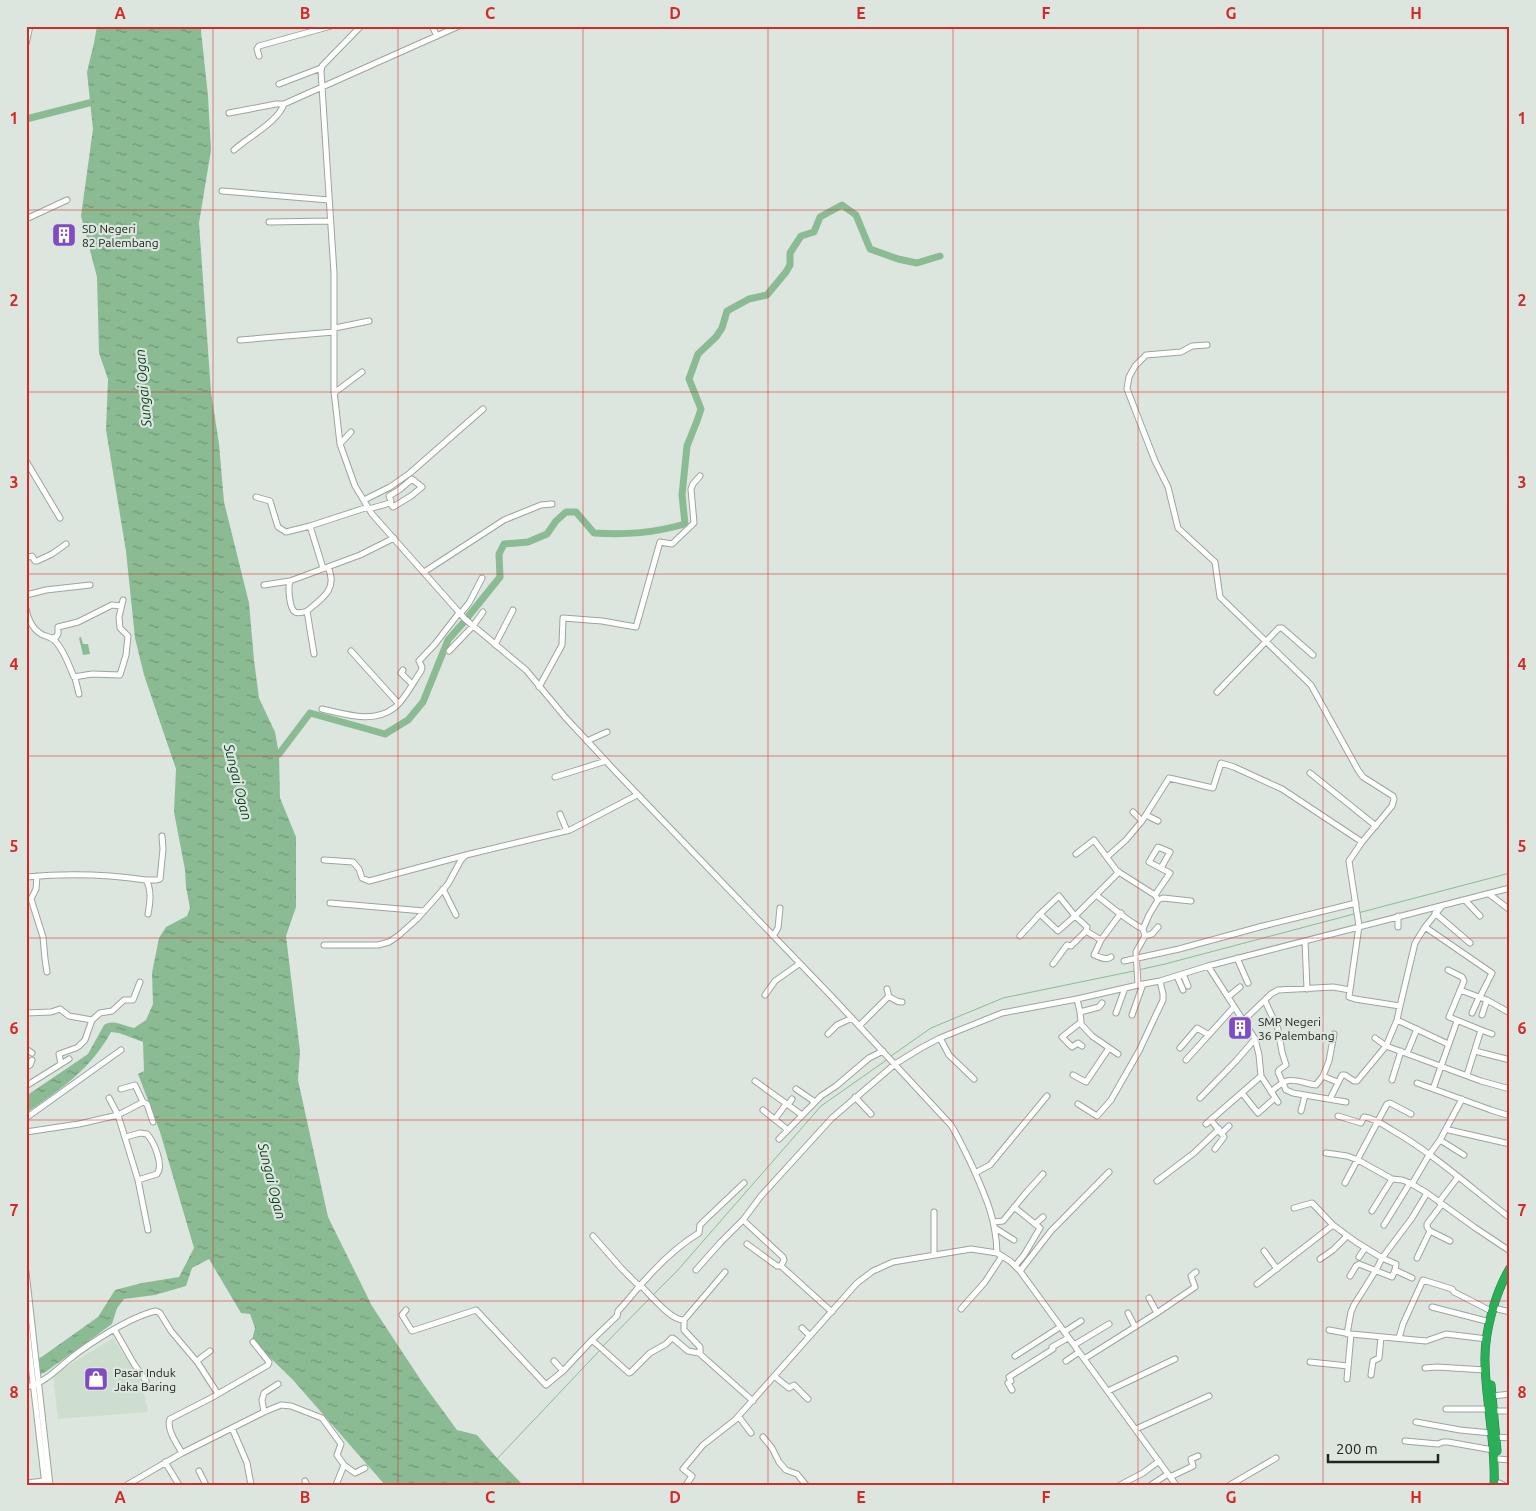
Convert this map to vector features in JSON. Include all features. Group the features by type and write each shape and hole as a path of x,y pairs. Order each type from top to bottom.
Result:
{"highway":[{"path":"1492,1410 1493,1396 1489,1356 1499,1288 1510,1268"},
{"path":"1499,1484 1492,1410 1485,1370 1485,1354 1490,1322 1510,1277"},
{"path":"1494,1435 1493,1450 1499,1484"}],"street":[{"path":"26,44 30,26"},
{"path":"259,56 257,48 259,46 331,26"},
{"path":"360,26 321,69 334,274 334,393 340,444 355,486 369,508 460,614 526,670 587,741 884,1051 960,1138 988,1201 995,1225 1000,1254 984,1282 961,1309"},
{"path":"432,26 436,34"},
{"path":"230,113 284,104 436,34 459,26"},
{"path":"279,84 321,69"},
{"path":"234,150 268,124 281,112 284,104"},
{"path":"222,191 329,200"},
{"path":"26,219 67,200"},
{"path":"269,222 330,221"},
{"path":"240,340 334,330 369,321"},
{"path":"1207,345 1192,346 1181,352 1145,356 1135,366 1128,378 1127,389 1155,461 1168,487 1178,528 1214,560 1220,596 1265,642 1312,685 1363,777 1394,799 1392,806 1348,861 1359,925 1350,998 1400,1006"},
{"path":"334,393 362,372"},
{"path":"364,500 390,488 410,473 482,409"},
{"path":"340,444 351,432"},
{"path":"26,460 60,518"},
{"path":"539,686 562,646 563,618 602,620 636,627 660,542 674,542 694,523 691,489 700,476"},
{"path":"256,498 270,501 278,527 288,532 369,508 390,503 394,506 410,497 422,487 412,479 389,496 390,503"},
{"path":"424,572 505,519 541,505 552,504"},
{"path":"290,581 288,585 289,596 294,612 301,613 326,594 331,585 332,575 326,567 310,526"},
{"path":"264,585 290,581 360,555 394,538"},
{"path":"26,558 32,556 37,561 52,554 66,544"},
{"path":"322,709 368,717 382,714 393,708 422,669 419,661 469,603 482,578"},
{"path":"26,595 46,590 90,586"},
{"path":"119,682 126,655 128,636 120,628 119,617 123,600"},
{"path":"52,638 58,634 58,626 78,622 112,605 121,606"},
{"path":"26,609 29,620 38,632 52,638 58,645 71,666 79,694"},
{"path":"307,610 314,654"},
{"path":"495,645 512,610"},
{"path":"449,651 473,626 483,612"},
{"path":"1217,692 1281,627 1313,655"},
{"path":"351,651 398,703"},
{"path":"403,670 401,673 412,684"},
{"path":"75,678 92,674 120,675"},
{"path":"587,741 607,732"},
{"path":"554,776 606,761"},
{"path":"1107,857 1126,840 1142,821 1169,778 1213,788 1222,762 1282,789 1362,842"},
{"path":"1310,773 1376,826"},
{"path":"324,860 353,862 359,869 362,878 369,881 567,831 638,795"},
{"path":"1133,812 1142,821"},
{"path":"560,814 567,831"},
{"path":"1146,815 1158,821"},
{"path":"26,876 75,874 157,880 160,879 163,849 162,836"},
{"path":"1076,854 1094,840 1119,872 1156,898 1191,901"},
{"path":"1145,936 1143,929 1156,898 1170,873 1161,868 1149,861 1158,847 1170,852 1161,868"},
{"path":"324,945 378,945 389,942 407,929 448,884 461,860 466,855"},
{"path":"1040,914 1058,931 1119,872"},
{"path":"37,876 35,891 29,899 43,937 48,972"},
{"path":"146,880 150,892 148,914"},
{"path":"696,1270 720,1242 743,1220 761,1196 832,1118 894,1062 940,1038 1002,1012 1077,999 1160,981 1359,925 1510,888"},
{"path":"443,889 456,914"},
{"path":"1489,894 1510,910"},
{"path":"1096,895 1133,924 1143,929"},
{"path":"1020,936 1059,896 1075,916 1087,927 1086,931 1071,946 1067,946 1053,964"},
{"path":"1465,900 1480,916"},
{"path":"330,903 424,911"},
{"path":"1124,961 1136,960 1356,904"},
{"path":"1330,1099 1337,1082 1344,1074 1357,1081 1386,1046 1397,1020 1416,940 1443,905"},
{"path":"773,936 778,928 780,908"},
{"path":"1091,943 1098,939 1121,913"},
{"path":"1435,913 1470,943"},
{"path":"1398,916 1398,927"},
{"path":"1132,1015 1140,984 1136,952 1145,936 1152,934 1158,927"},
{"path":"1425,927 1492,973 1472,1013"},
{"path":"1086,931 1098,939"},
{"path":"1098,939 1094,955 1105,959 1111,957"},
{"path":"1305,941 1307,989"},
{"path":"1237,958 1248,983"},
{"path":"765,995 774,982 799,964"},
{"path":"1208,966 1255,1039 1261,1076 1277,1100 1258,1113 1242,1093"},
{"path":"1448,970 1464,979 1464,983 1449,1015 1450,1018 1492,1034"},
{"path":"1184,974 1188,986"},
{"path":"1177,976 1183,990"},
{"path":"1078,1104 1098,1116 1110,1100 1137,1054 1163,1000 1160,981"},
{"path":"61,1064 59,1054 78,1047 86,1040 92,1020 100,1013 112,1011 124,1000 133,1000 140,982"},
{"path":"1228,997 1240,987"},
{"path":"1243,1021 1271,994 1278,990 1333,987 1350,990"},
{"path":"1116,1013 1125,988"},
{"path":"887,989 889,997 896,1002 902,1002"},
{"path":"1460,990 1487,1000 1510,1013"},
{"path":"859,1026 889,997"},
{"path":"1077,999 1080,1023 1062,1037 1072,1048 1078,1043 1082,1046"},
{"path":"1482,1015 1487,1000"},
{"path":"1265,1001 1278,1029 1286,1064 1286,1066 1278,1071 1287,1091 1346,1102"},
{"path":"1080,1012 1099,1007 1102,1003"},
{"path":"1186,1060 1234,1007"},
{"path":"26,1013 49,1012 60,1009 69,1016 92,1020"},
{"path":"828,1034 837,1025 852,1018"},
{"path":"1397,1020 1448,1044"},
{"path":"1433,1089 1457,1021"},
{"path":"1080,1023 1091,1035 1118,1054"},
{"path":"1180,1048 1197,1028 1208,1035"},
{"path":"1407,1053 1417,1029"},
{"path":"1467,1075 1481,1030"},
{"path":"1271,1092 1282,1081 1295,1080 1316,1085 1323,1076 1329,1061 1334,1034"},
{"path":"940,1038 949,1055 974,1078"},
{"path":"1375,1038 1386,1046 1481,1081 1510,1089"},
{"path":"1200,1098 1255,1039"},
{"path":"26,1048 32,1053"},
{"path":"1073,1075 1086,1082 1109,1048"},
{"path":"26,1118 121,1050"},
{"path":"779,1139 821,1096 869,1058 884,1051"},
{"path":"1392,1080 1401,1051"},
{"path":"1475,1051 1510,1060"},
{"path":"26,1067 30,1065 32,1060"},
{"path":"26,1086 69,1060"},
{"path":"1215,1149 1224,1138 1220,1131 1208,1122 1261,1076"},
{"path":"1323,1076 1337,1082"},
{"path":"756,1081 802,1115"},
{"path":"1417,1083 1510,1116"},
{"path":"121,1089 135,1085 143,1102 147,1104 154,1122"},
{"path":"796,1089 816,1102"},
{"path":"1301,1111 1306,1095"},
{"path":"975,1173 990,1164 1047,1096"},
{"path":"855,1097 871,1114"},
{"path":"109,1098 126,1137 138,1180 148,1230"},
{"path":"775,1120 792,1099"},
{"path":"1384,1225 1440,1140 1462,1099"},
{"path":"26,1132 79,1124 118,1115 143,1102"},
{"path":"1345,1183 1388,1103 1394,1104 1411,1114"},
{"path":"763,1110 788,1130"},
{"path":"1338,1116 1360,1123 1365,1117 1378,1121 1416,1144 1510,1218"},
{"path":"1157,1180 1229,1126"},
{"path":"1449,1130 1510,1144"},
{"path":"126,1137 144,1132 148,1135 160,1165 160,1171 157,1174 138,1180"},
{"path":"1440,1140 1464,1155"},
{"path":"1326,1153 1347,1156 1358,1160 1392,1179 1402,1180 1411,1184 1510,1250"},
{"path":"1020,1271 1051,1231 1109,1172"},
{"path":"995,1225 1004,1220 1043,1174"},
{"path":"1450,1240 1430,1231 1427,1224 1458,1176"},
{"path":"1372,1211 1392,1179"},
{"path":"406,1310 402,1315 412,1331 475,1309 547,1385 617,1316 618,1311 642,1287 644,1281 686,1241 699,1233 700,1225 744,1183"},
{"path":"1347,1380 1351,1312 1382,1258 1412,1218 1427,1193"},
{"path":"1294,1208 1312,1203 1333,1226 1365,1248 1395,1263 1396,1270 1391,1277 1358,1264 1350,1276"},
{"path":"1014,1208 1040,1228 1015,1266"},
{"path":"934,1212 934,1255"},
{"path":"1035,1224 1042,1217"},
{"path":"743,1220 783,1257 784,1260 781,1266"},
{"path":"995,1225 1014,1240"},
{"path":"1257,1284 1333,1226"},
{"path":"1417,1258 1430,1231"},
{"path":"592,1236 620,1268 657,1302 679,1320 684,1320"},
{"path":"1320,1259 1333,1250 1347,1236"},
{"path":"747,1244 776,1266 781,1266 832,1312"},
{"path":"1359,1257 1365,1248"},
{"path":"686,1485 692,1476 682,1469 685,1465 703,1446 738,1417 857,1283 873,1271 892,1262 971,1249 1000,1254 1020,1271 1176,1485"},
{"path":"1264,1251 1277,1269"},
{"path":"1396,1270 1412,1278"},
{"path":"26,1272 30,1361"},
{"path":"699,1353 700,1346 684,1330 684,1320 725,1272"},
{"path":"1084,1359 1195,1287 1191,1276 1196,1272"},
{"path":"1399,1338 1403,1324 1423,1280 1452,1289 1454,1292 1496,1311 1510,1312"},
{"path":"1149,1298 1157,1313"},
{"path":"1432,1307 1490,1322"},
{"path":"26,1387 36,1384 114,1329 144,1315 158,1312 177,1340 196,1361 218,1394"},
{"path":"1128,1313 1135,1327"},
{"path":"1064,1332 1081,1321"},
{"path":"26,1322 27,1341 35,1377 50,1485"},
{"path":"1074,1345 1108,1324"},
{"path":"1015,1356 1032,1342 1060,1326"},
{"path":"802,1328 810,1336"},
{"path":"114,1329 146,1381"},
{"path":"1328,1330 1349,1334 1426,1341 1446,1334 1487,1339"},
{"path":"1371,1375 1373,1361 1378,1358 1381,1337"},
{"path":"593,1341 630,1373 650,1354 672,1338 688,1351 699,1353 753,1401"},
{"path":"1012,1390 1008,1383 1011,1381 1009,1377 1053,1350 1052,1347 1068,1338"},
{"path":"182,1453 170,1428 170,1419 268,1365 269,1362 253,1342"},
{"path":"196,1361 210,1351"},
{"path":"1066,1361 1079,1352"},
{"path":"1108,1391 1175,1360"},
{"path":"554,1361 563,1370"},
{"path":"1310,1362 1348,1366"},
{"path":"1425,1368 1437,1366 1485,1370"},
{"path":"774,1376 789,1388 794,1385 808,1399"},
{"path":"26,1485 27,1483 45,1483 36,1384"},
{"path":"264,1412 262,1400 264,1393 278,1384"},
{"path":"1493,1396 1510,1394"},
{"path":"1136,1429 1209,1396"},
{"path":"126,1485 137,1482 165,1462 264,1412 278,1406 287,1405 322,1418 341,1445 338,1455 344,1465 355,1473 365,1468"},
{"path":"1446,1409 1510,1410"},
{"path":"738,1417 751,1433"},
{"path":"1416,1422 1510,1438"},
{"path":"232,1428 247,1462 251,1485"},
{"path":"763,1438 786,1470 796,1474 806,1485"},
{"path":"1405,1441 1438,1444 1448,1442 1493,1450"},
{"path":"1151,1485 1169,1475 1193,1466 1191,1459 1198,1456"},
{"path":"1230,1485 1276,1458"},
{"path":"1498,1459 1510,1460"},
{"path":"1120,1485 1143,1473 1159,1461"},
{"path":"165,1462 179,1485"},
{"path":"336,1485 344,1465"},
{"path":"199,1471 206,1485"}],"shaded area":[{"name":"Pasar Induk Jaka Baring","path":"113,1338 142,1383 148,1412 58,1419 53,1375"}],"water":[{"name":"Sungai Ogan","path":"97,26 202,26 211,150 199,223 211,392 219,444 224,502 249,603 259,698 275,732 279,754 280,798 296,837 296,907 286,936 300,1051 298,1080 328,1217 372,1306 424,1385 457,1430 477,1435 523,1485 385,1485 293,1380 252,1340 255,1328 250,1314 241,1313 209,1259 192,1268 186,1286 155,1295 124,1299 117,1308 112,1324 44,1373 26,1378 26,1366 98,1317 115,1290 179,1277 194,1248 160,1132 138,1074 144,1071 143,1042 111,1032 85,1067 63,1087 26,1113 26,1096 88,1054 104,1025 115,1023 134,1028 146,1020 153,1004 152,973 159,938 166,927 187,916 190,908 174,812 176,769 144,675 135,638 126,551 106,430 108,379 99,353 97,277 81,216 93,129 87,72"},
{"path":"81,637 83,644 88,644 90,654 83,655 79,638"}],"waterway":[{"path":"26,119 89,103"},
{"path":"279,754 310,713 385,734 408,720 423,702 448,640 500,577 499,554 504,544 528,542 547,534 556,521 566,512 576,512 594,533 640,533 685,524 682,495 687,446 701,409 689,379 698,354 716,337 722,328 727,311 749,299 767,295 786,272 790,265 790,253 801,236 814,232 820,217 842,205 856,215 870,249 898,259 917,263 940,256"},
{"path":"1358,913 1510,873"},
{"path":"1138,970 1354,914"},
{"path":"891,1056 931,1028 1003,998 1134,971"},
{"path":"652,1296 677,1271 821,1106 888,1059"},
{"path":"603,1346 649,1299"},
{"path":"497,1459 601,1349"}],"place":[{"name":"SD Negeri 82 Palembang","path":"64,235"},
{"name":"SMP Negeri 36 Palembang","path":"1240,1028"},
{"name":"Pasar Induk Jaka Baring","path":"96,1379"}]}
